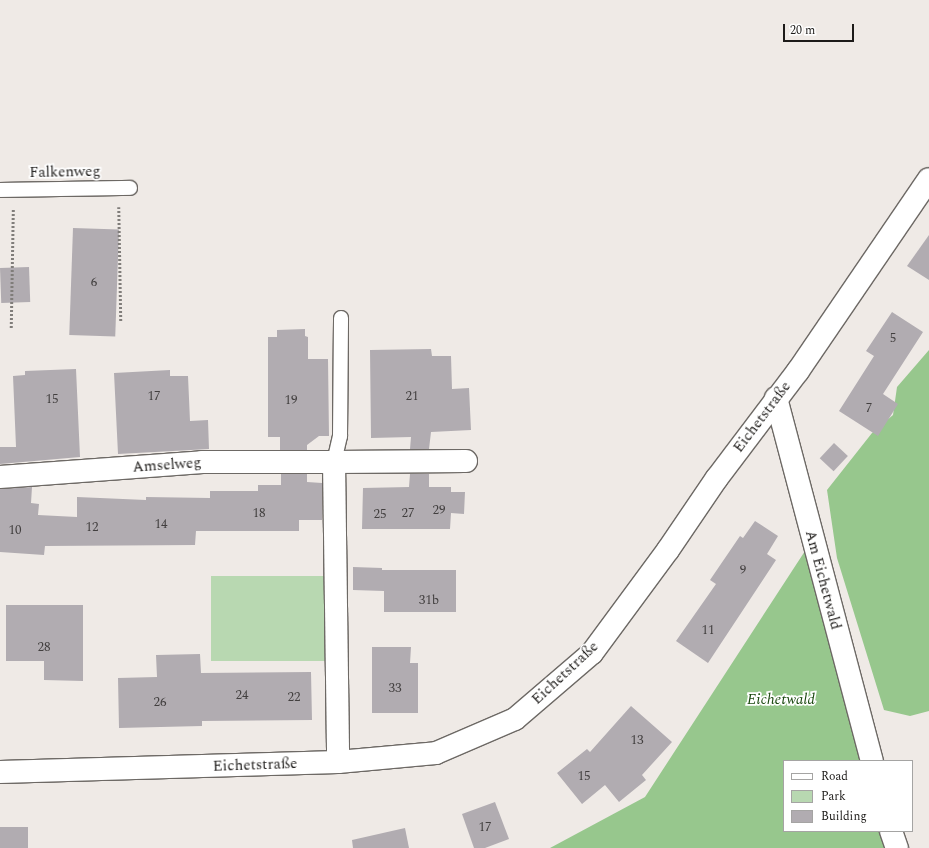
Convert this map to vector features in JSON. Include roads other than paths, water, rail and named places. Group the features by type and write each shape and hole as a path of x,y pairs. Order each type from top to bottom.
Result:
{"street":[{"name":"Eichetstraße","path":"0,772 338,762 436,753 515,719 592,653 776,398 798,371 929,179"},
{"name":"Am Eichetwald","path":"776,398 872,760"},
{"name":"Amselweg","path":"0,477 202,462 466,461"},
{"path":"334,462 338,762"},
{"path":"891,832 897,848"}],"lane":[{"name":"Falkenweg","path":"7,190 125,188"},
{"path":"334,462 340,436 341,318"}],"park label":[{"name":"Eichetwald","path":"781,700"}]}
